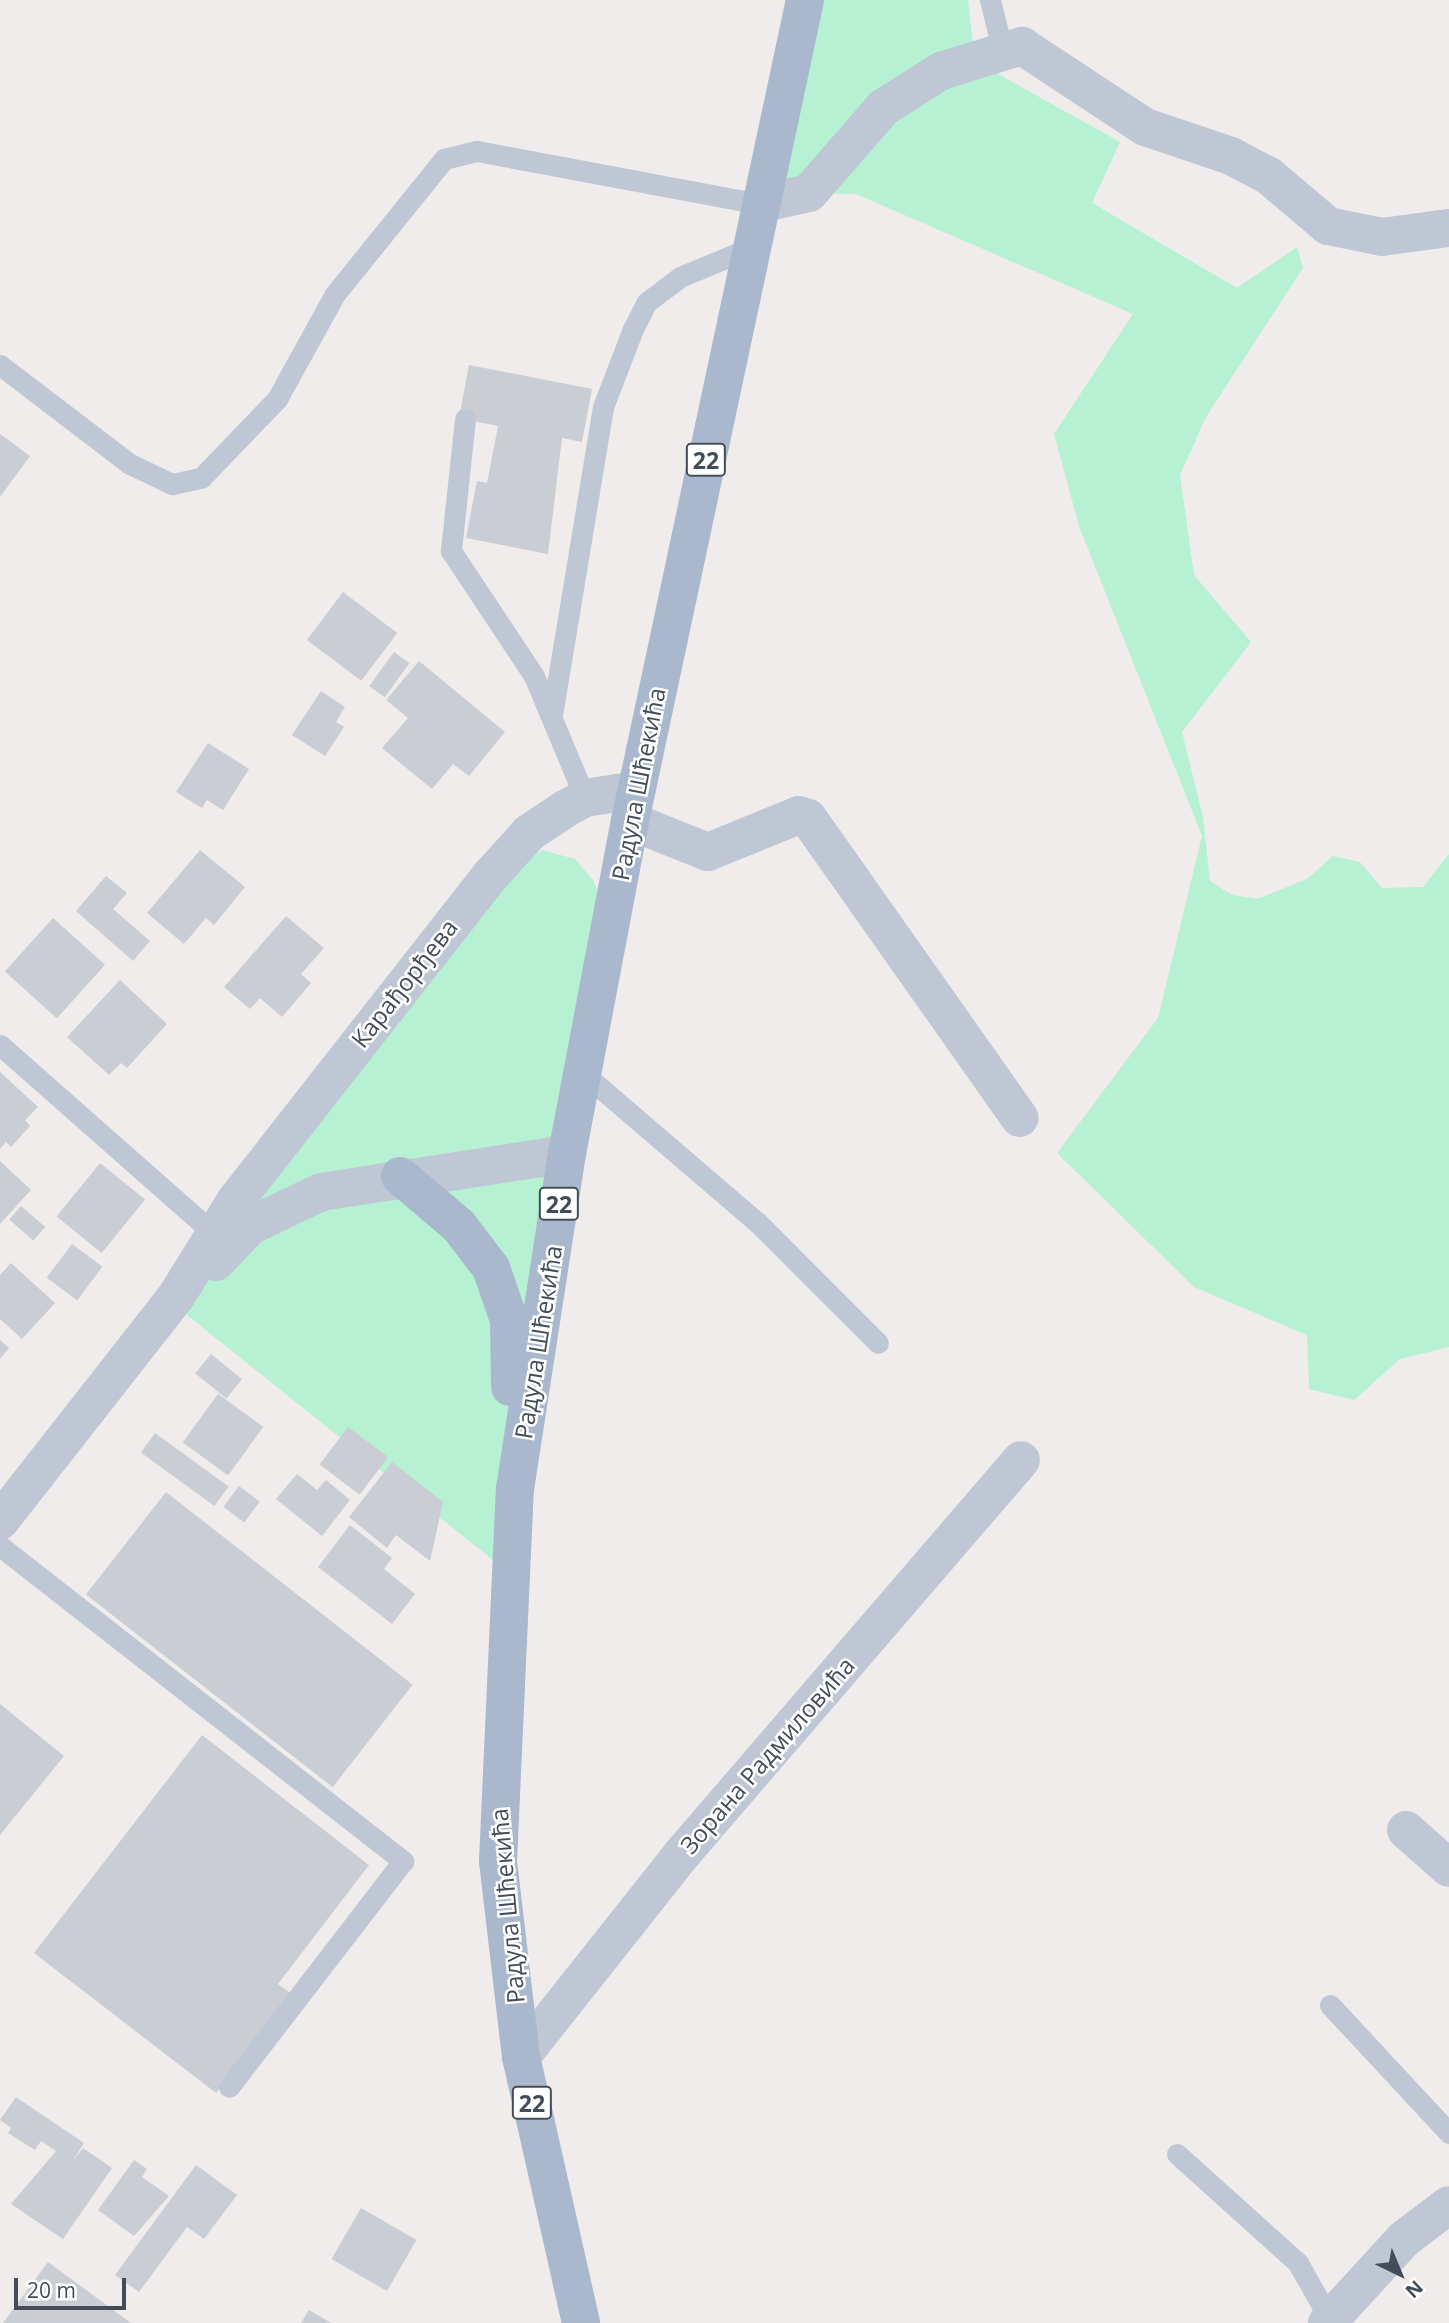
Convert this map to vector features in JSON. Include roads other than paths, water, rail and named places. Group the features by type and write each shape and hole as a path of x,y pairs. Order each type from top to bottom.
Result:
{"main road":[{"name":"Радула Шћекића","path":"581,2323 521,2057 497,1829 515,1489 567,1154 633,805 799,6"},
{"path":"400,1175 476,1244 499,1283 512,1338 506,1458 515,1489"}],"street":[{"path":"760,204 810,193 884,107 941,71 1021,46 1145,127 1259,171 1328,226 1382,237 1449,228"},
{"name":"Карађорђева","path":"177,1295 212,1232 460,911 529,833 585,798 633,805"},
{"path":"633,805 708,852 799,815 807,818 1020,1118"},
{"name":"Карађорђева","path":"0,1521 177,1295 240,1234 282,1207 400,1175 567,1154"},
{"name":"Зорана Радмиловића","path":"521,2057 681,1855 1021,1460"},
{"path":"1406,1830 1449,1868"},
{"path":"1329,2321 1404,2239 1449,2205"}],"lane":[{"path":"990,0 1003,52"},
{"path":"0,366 130,464 172,484 191,480 233,451 276,398 335,293 444,159 477,151 760,204"},
{"path":"552,715 595,411 647,302 710,260 750,248"},
{"path":"465,419 451,551 500,617 552,715 585,798"},
{"path":"0,1045 212,1232"},
{"path":"583,1073 757,1222 878,1343"},
{"path":"0,1546 403,1861 229,2087"},
{"path":"1330,2005 1449,2133"},
{"path":"1177,2154 1298,2263 1329,2321"}]}
